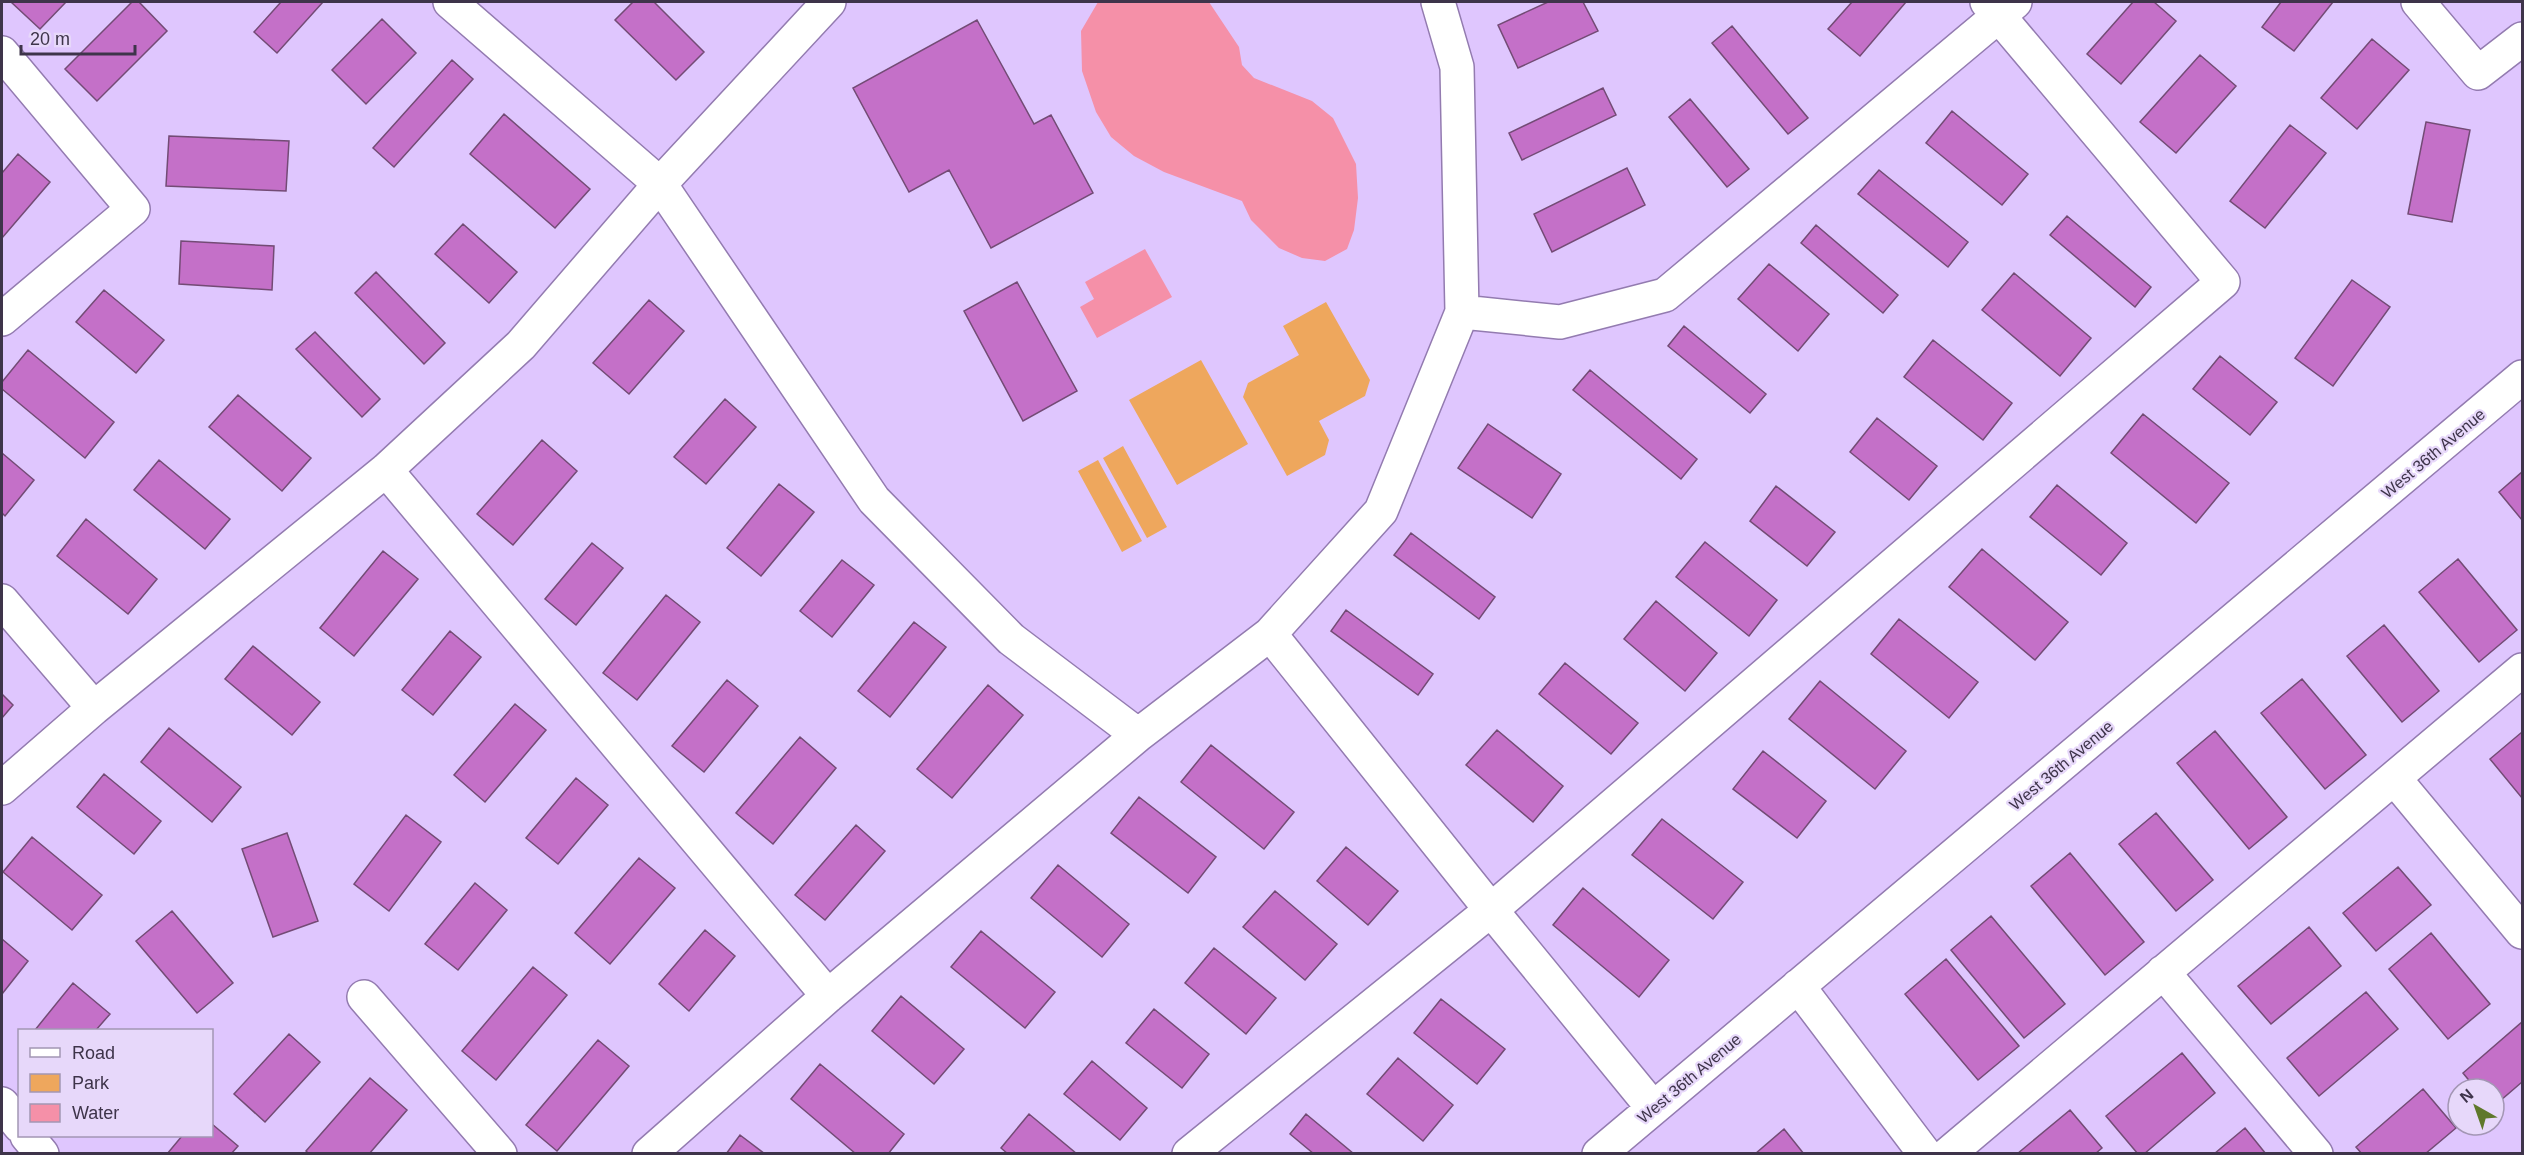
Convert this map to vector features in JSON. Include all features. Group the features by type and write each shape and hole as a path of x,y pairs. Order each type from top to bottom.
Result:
{"street":[{"path":"450,2 660,184 874,500 1011,639 1138,735"},
{"path":"2,788 94,708 386,470 521,345 660,184 829,2"},
{"path":"649,1154 828,996 1138,735 1270,634 1381,511 1462,312 1457,67 1438,2"},
{"path":"2418,2 2478,73 2523,39"},
{"path":"1189,1154 1491,910 2223,282 2000,6 1665,295 1560,322 1462,312"},
{"path":"2,53 133,208 2,319"},
{"name":"West 36th Avenue","path":"1599,1154 2523,377"},
{"path":"386,470 828,996"},
{"path":"2,601 94,708"},
{"path":"1270,634 1653,1108"},
{"path":"1948,1154 2523,670"},
{"path":"2394,778 2523,932"},
{"path":"2163,972 2316,1154"},
{"path":"1798,986 1924,1154"},
{"path":"364,997 500,1154"},
{"path":"2,1104 18,1124"},
{"path":"28,1137 42,1154"}],"green space":[{"path":"1326,302 1370,380 1365,396 1319,421 1329,440 1325,455 1287,476 1243,397 1248,383 1299,355 1283,326"},
{"path":"1201,360 1248,444 1177,485 1129,400"},
{"path":"1123,446 1167,527 1147,538 1103,458"},
{"path":"1098,460 1142,541 1122,552 1078,471"}],"water":[{"path":"1098,2 1209,2 1239,47 1242,65 1254,78 1312,101 1333,118 1356,164 1358,198 1354,230 1347,249 1325,261 1302,258 1279,248 1251,220 1242,201 1164,172 1134,156 1111,137 1096,112 1082,71 1081,31"},
{"path":"1145,249 1172,297 1097,338 1080,307 1094,299 1085,282"}],"building":[{"path":"11,2 66,2 40,29"},
{"path":"132,2 139,2 167,31 97,101 65,69"},
{"path":"281,2 323,2 277,53 254,32"},
{"path":"633,2 654,2 704,52 676,80 615,20"},
{"path":"1548,2 1583,2 1598,31 1518,68 1498,25"},
{"path":"1852,2 1906,2 1860,56 1828,29"},
{"path":"2133,2 2154,2 2176,21 2121,84 2087,54"},
{"path":"2281,2 2333,2 2294,51 2262,27"},
{"path":"382,19 416,53 366,104 332,70"},
{"path":"977,20 1034,124 1051,115 1093,193 991,248 949,170 909,192 853,88"},
{"path":"1732,26 1808,118 1788,134 1712,43"},
{"path":"2372,39 2409,70 2357,129 2321,98"},
{"path":"2200,55 2236,86 2176,153 2140,122"},
{"path":"452,60 473,79 394,167 373,148"},
{"path":"1603,88 1616,115 1522,160 1509,133"},
{"path":"1690,99 1749,169 1727,187 1669,117"},
{"path":"1952,111 2028,174 2002,205 1926,143"},
{"path":"504,114 590,189 555,228 470,154"},
{"path":"2426,122 2470,130 2452,222 2408,214"},
{"path":"2290,125 2326,153 2265,228 2230,201"},
{"path":"169,136 289,141 286,191 166,186"},
{"path":"18,154 50,182 2,238 2,173"},
{"path":"1627,168 1645,205 1552,252 1534,214"},
{"path":"1879,170 1968,242 1948,267 1858,194"},
{"path":"2067,216 2151,287 2135,307 2050,235"},
{"path":"463,224 517,272 489,303 435,254"},
{"path":"1816,225 1898,295 1883,313 1801,243"},
{"path":"181,241 274,246 272,290 179,284"},
{"path":"1769,264 1829,314 1798,351 1738,299"},
{"path":"376,272 445,343 424,364 355,293"},
{"path":"2014,273 2091,338 2060,376 1982,310"},
{"path":"2352,280 2390,307 2333,386 2295,358"},
{"path":"1017,282 1077,391 1023,421 964,311"},
{"path":"104,290 164,340 136,373 76,322"},
{"path":"649,300 684,331 629,394 593,363"},
{"path":"1684,326 1766,394 1750,413 1668,346"},
{"path":"315,332 380,399 362,417 296,349"},
{"path":"1933,340 2012,403 1983,440 1904,377"},
{"path":"28,350 114,422 85,458 2,389 2,382"},
{"path":"2220,356 2277,402 2250,435 2193,389"},
{"path":"1590,370 1697,459 1681,479 1573,390"},
{"path":"238,395 311,458 282,491 209,427"},
{"path":"725,399 756,427 706,484 674,457"},
{"path":"2143,414 2229,483 2196,523 2111,453"},
{"path":"1877,418 1937,466 1909,500 1850,452"},
{"path":"1488,424 1561,474 1532,518 1458,468"},
{"path":"542,440 577,471 513,545 477,514"},
{"path":"2,453 34,480 5,516 2,513"},
{"path":"159,460 230,519 205,549 134,490"},
{"path":"2522,472 2522,520 2499,492"},
{"path":"779,484 814,512 761,576 727,548"},
{"path":"2057,485 2127,543 2101,575 2030,517"},
{"path":"1776,486 1835,532 1807,566 1750,521"},
{"path":"86,519 157,579 128,614 57,556"},
{"path":"1411,533 1495,597 1479,619 1394,555"},
{"path":"1705,542 1777,600 1749,636 1676,577"},
{"path":"592,543 623,568 576,625 545,599"},
{"path":"1982,549 2068,622 2035,660 1949,587"},
{"path":"383,551 418,579 354,656 320,628"},
{"path":"2458,559 2517,630 2479,662 2419,592"},
{"path":"842,560 874,585 832,637 800,611"},
{"path":"666,595 700,622 637,700 603,673"},
{"path":"1656,601 1717,653 1685,691 1624,639"},
{"path":"1346,610 1433,674 1418,695 1331,631"},
{"path":"1899,619 1978,682 1949,718 1871,654"},
{"path":"914,622 946,647 890,717 858,691"},
{"path":"2384,625 2439,691 2402,722 2347,656"},
{"path":"450,631 481,657 433,715 402,690"},
{"path":"253,646 320,702 292,735 225,679"},
{"path":"1565,663 1638,723 1611,754 1539,694"},
{"path":"2302,679 2366,755 2325,789 2261,713"},
{"path":"727,680 758,706 704,772 672,746"},
{"path":"1820,681 1906,751 1875,789 1789,719"},
{"path":"988,685 1023,715 952,798 917,769"},
{"path":"2,694 13,705 2,718"},
{"path":"515,704 546,730 485,802 454,775"},
{"path":"169,728 241,787 212,822 141,762"},
{"path":"1497,730 1563,786 1533,822 1466,765"},
{"path":"2215,731 2287,817 2249,849 2177,763"},
{"path":"2522,732 2522,798 2490,759"},
{"path":"800,737 836,768 773,844 736,813"},
{"path":"1211,745 1294,812 1264,849 1181,782"},
{"path":"1763,751 1826,801 1797,838 1733,789"},
{"path":"104,774 161,821 134,854 77,807"},
{"path":"576,778 608,805 558,864 526,838"},
{"path":"1139,797 1216,857 1188,893 1111,833"},
{"path":"2156,813 2213,880 2176,911 2119,844"},
{"path":"406,815 441,842 389,911 354,884"},
{"path":"1662,819 1743,882 1713,919 1632,855"},
{"path":"856,825 885,851 825,920 795,895"},
{"path":"287,833 318,921 273,937 242,849"},
{"path":"32,837 102,895 72,930 3,872"},
{"path":"1346,847 1398,891 1368,925 1317,881"},
{"path":"2070,853 2144,942 2105,975 2031,886"},
{"path":"639,858 675,888 610,964 575,933"},
{"path":"1058,865 1129,924 1102,957 1031,898"},
{"path":"2398,867 2431,905 2376,951 2343,913"},
{"path":"475,883 507,910 458,970 425,944"},
{"path":"1583,888 1669,960 1639,997 1553,925"},
{"path":"1275,891 1337,944 1305,980 1243,927"},
{"path":"172,911 233,983 197,1013 136,941"},
{"path":"1991,916 2065,1004 2024,1038 1951,950"},
{"path":"2309,927 2341,966 2271,1024 2238,986"},
{"path":"705,930 735,956 689,1011 659,984"},
{"path":"981,931 1055,992 1025,1028 951,967"},
{"path":"2431,933 2490,1004 2448,1039 2389,969"},
{"path":"2,939 28,961 2,994"},
{"path":"1214,948 1276,998 1246,1034 1185,983"},
{"path":"1946,959 2019,1046 1978,1080 1905,994"},
{"path":"533,967 567,995 496,1080 462,1051"},
{"path":"73,983 110,1014 97,1029 36,1029"},
{"path":"2366,992 2398,1029 2319,1096 2287,1058"},
{"path":"901,996 964,1049 934,1084 872,1031"},
{"path":"1441,999 1505,1049 1477,1084 1414,1033"},
{"path":"1154,1009 1209,1054 1182,1088 1126,1043"},
{"path":"2522,1022 2522,1082 2506,1096 2506,1077 2466,1077 2463,1073"},
{"path":"289,1034 320,1062 265,1122 234,1094"},
{"path":"598,1040 629,1066 557,1151 526,1125"},
{"path":"2182,1053 2215,1093 2144,1154 2138,1154 2106,1116"},
{"path":"1398,1058 1453,1105 1423,1141 1367,1094"},
{"path":"1092,1061 1147,1108 1120,1140 1064,1094"},
{"path":"820,1064 904,1134 888,1154 856,1154 791,1099"},
{"path":"370,1078 407,1110 369,1154 309,1154 306,1151"},
{"path":"2423,1089 2446,1116 2446,1136 2425,1154 2362,1154 2356,1147"},
{"path":"2070,1110 2102,1148 2095,1154 2017,1154"},
{"path":"1029,1114 1077,1154 1008,1154 1001,1148"},
{"path":"1306,1114 1354,1154 1314,1154 1290,1134"},
{"path":"213,1125 238,1146 231,1154 167,1154 181,1137 213,1137"},
{"path":"2245,1128 2266,1154 2214,1154"},
{"path":"1784,1129 1804,1154 1755,1154"},
{"path":"740,1135 765,1154 726,1154"}]}
